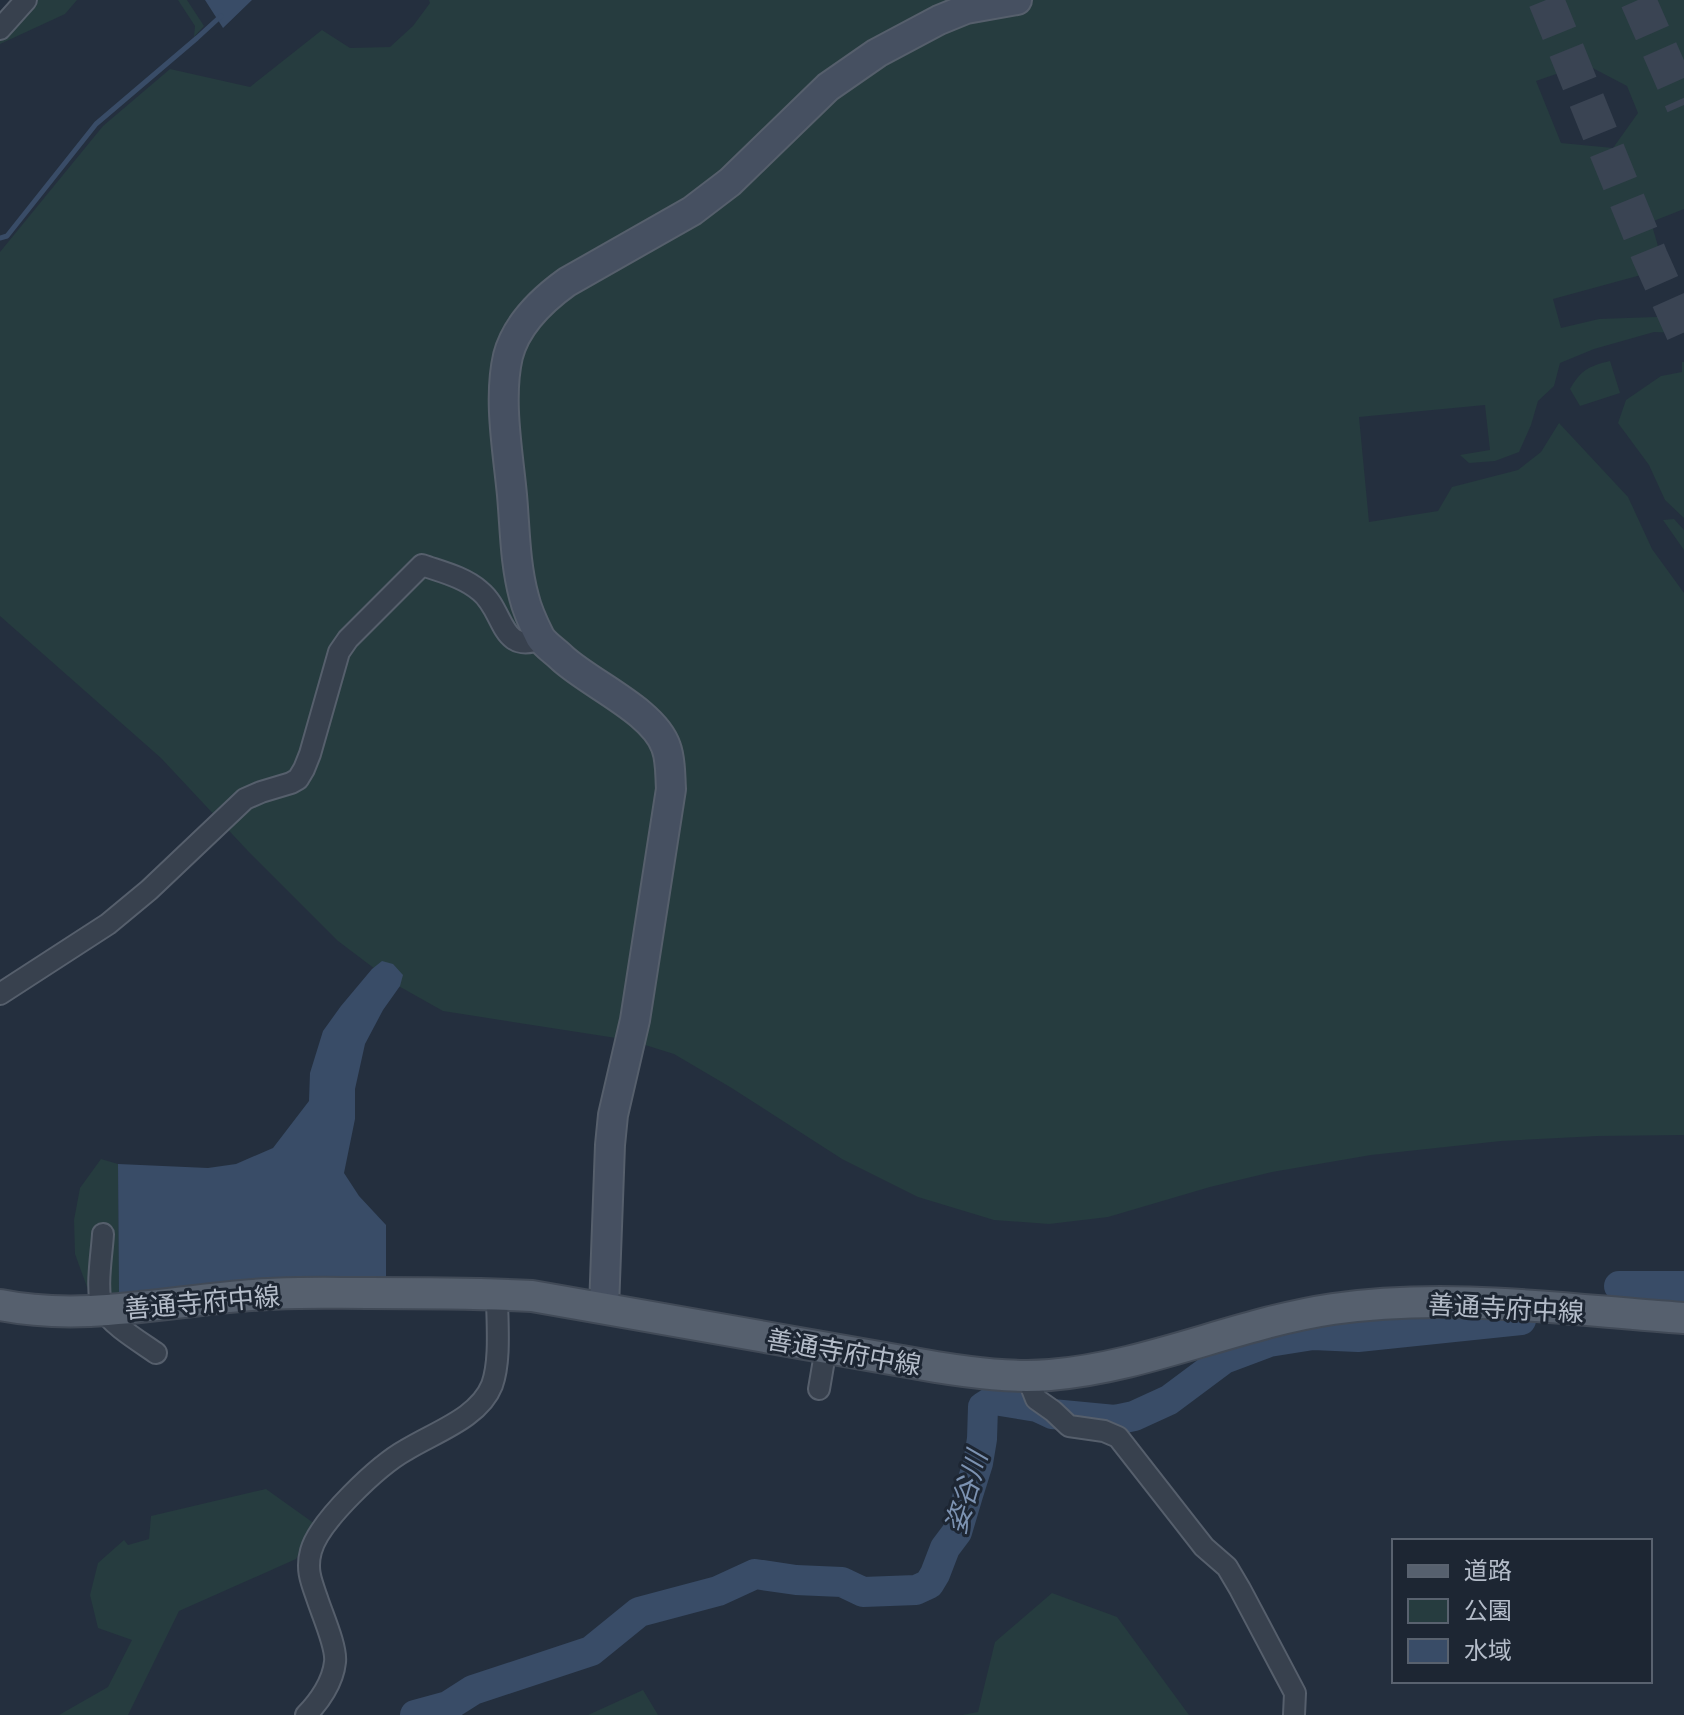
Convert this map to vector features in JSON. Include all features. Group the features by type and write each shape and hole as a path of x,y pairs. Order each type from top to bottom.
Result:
{"main road":[{"name":"善通寺府中線","path":"0,1305 103,1310 270,1293 532,1296 971,1373 1027,1376 1111,1365 1271,1322 1363,1306 1467,1303 1684,1318"}],"street":[{"path":"0,29 26,0"},
{"path":"604,1308 613,1115 639,995 671,789 670,773 666,746 652,724 576,670 541,639 524,600 518,570 505,413 508,356 523,324 550,294 705,202 730,182 828,87 877,53 939,20 966,9 1017,0"},
{"path":"0,994 119,915 245,799 298,779 310,754 339,652 348,639 422,565 467,581 483,592 512,639 529,643 541,639"},
{"path":"103,1234 99,1282 103,1310 125,1331 156,1353"},
{"path":"306,1715 328,1685 335,1661 308,1572 311,1549 326,1525 365,1480 402,1452 474,1412 485,1398 495,1371 497,1294"},
{"path":"819,1389 826,1348"},
{"path":"1027,1376 1036,1399 1069,1426 1104,1431 1118,1437 1204,1547 1227,1567 1295,1693 1294,1715"}],"green space":[{"path":"35,0 77,0 65,14 0,44 0,38"},
{"path":"178,0 187,0 204,26 194,37 195,26"},
{"path":"429,0 1684,0 1684,209 1651,222 1662,260 1641,275 1553,299 1561,328 1599,319 1684,316 1684,333 1654,332 1594,349 1560,363 1554,386 1538,401 1519,452 1495,461 1469,463 1460,455 1490,450 1485,405 1359,417 1369,522 1438,511 1452,487 1518,470 1541,452 1559,423 1628,497 1652,549 1684,593 1684,1135 1501,1141 1371,1155 1272,1172 1108,1217 1049,1224 994,1220 918,1197 842,1159 674,1054 629,1040 443,1011 395,984 338,941 161,758 0,616 0,252 103,126 170,69 250,87 322,30 350,48 390,47 413,26 430,3","holes":["1585,64 1627,86 1638,113 1613,148 1561,143 1536,81"]},
{"path":"1610,361 1620,393 1580,406 1570,389 1574,383 1586,370"},
{"path":"1682,362 1684,518 1665,500 1649,465 1618,423 1626,400 1661,376 1682,372"},
{"path":"1674,519 1684,530 1684,550 1663,520"},
{"path":"101,1159 118,1164 119,1296 91,1298 75,1254 74,1220 80,1188"},
{"path":"266,1489 315,1524 296,1559 179,1611 128,1715 59,1715 108,1687 132,1640 98,1628 90,1595 98,1563 124,1540 128,1545 149,1539 151,1516"},
{"path":"1052,1593 1117,1617 1189,1715 962,1715 978,1712 995,1642"},
{"path":"643,1690 658,1715 588,1715"}],"water":[{"path":"205,0 252,0 223,28"},
{"path":"382,961 393,964 403,975 400,986 365,1044 355,1089 355,1119 344,1173 359,1196 386,1225 386,1278 255,1279 119,1296 118,1164 208,1168 236,1164 273,1148 309,1101 310,1073 323,1031 372,969"}],"waterway":[{"path":"0,238 7,236 96,124 221,16"},
{"name":"姿谷川","path":"1619,1286 1684,1286"},
{"name":"姿谷川","path":"415,1715 448,1706 473,1690 591,1651 639,1612 718,1591 755,1574 842,1582 863,1592 916,1590 929,1584 945,1548 957,1532 978,1463 983,1407 994,1400 1037,1407 1052,1414 1115,1420 1134,1416 1169,1400 1224,1359 1269,1342 1313,1335 1358,1337 1521,1320"}],"tunnel":[{"path":"1546,0 1684,333"},
{"path":"1638,0 1684,105"}]}
